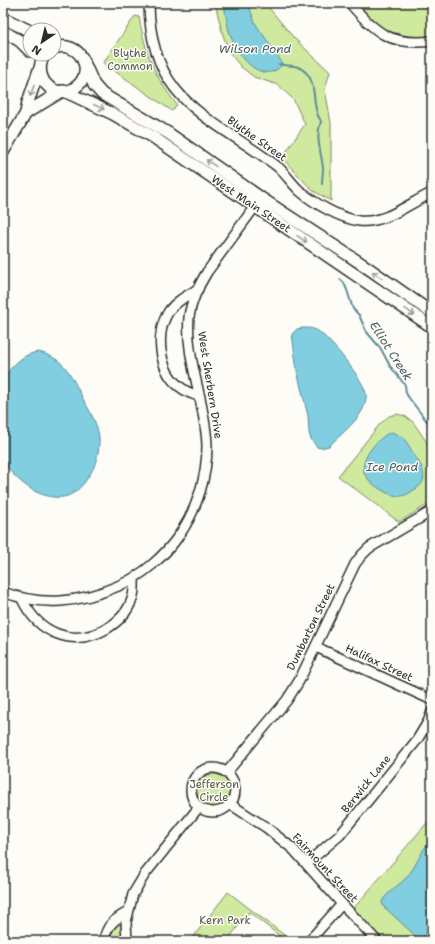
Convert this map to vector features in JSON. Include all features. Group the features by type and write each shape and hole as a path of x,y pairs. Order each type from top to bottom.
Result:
{"street":[{"name":"Blythe Street","path":"149,3 149,22 157,58 166,76 177,92 199,114 278,168 307,196 328,210 341,216 355,220 368,221 384,218 432,193"},
{"path":"350,3 370,26 390,38 407,42 432,41"},
{"path":"3,18 22,27"},
{"path":"3,31 22,43"},
{"path":"26,114 63,91 72,89 82,80 85,73 83,60 74,49 62,44"},
{"path":"62,47 66,46"},
{"name":"West Main Street","path":"83,60 94,85 100,93 157,126 258,203 432,327"},
{"path":"37,62 40,68"},
{"path":"3,152 26,114 28,102 41,62"},
{"name":"West Main Street","path":"40,68 43,81 54,90 63,91 113,114 141,129 258,203 365,266 432,313"},
{"name":"West Sherbern Drive","path":"3,592 22,599 50,602 79,599 110,590 126,583 160,559 173,545 185,527 194,509 201,489 206,460 206,439 189,333 190,315 198,289 207,272 258,203"},
{"path":"198,289 175,304 169,312 162,328 160,348 166,367 176,383 183,389 200,397"},
{"name":"Dumbarton Street","path":"227,772 287,700 316,647 350,574 361,556 375,545 432,511"},
{"path":"22,599 33,618 40,625 51,631 59,635 70,637 91,635 111,626 127,610 134,592 134,578"},
{"name":"Halifax Street","path":"316,647 432,700"},
{"name":"Berwick Lane","path":"307,863 340,835 416,740 428,722 432,712"},
{"path":"209,768 217,768 227,772 235,785 234,798 230,804 223,810 216,812 210,812 199,807 192,797 191,790 193,780 197,775 209,768"},
{"name":"Fairmount Street","path":"230,804 282,839 307,863 342,904 377,941"},
{"path":"128,941 126,922 133,894 139,882 199,807"},
{"path":"309,941 342,904"},
{"path":"104,941 105,933 110,923 128,912"}],"green space":[{"path":"215,3 265,3 293,37 330,72 325,89 331,123 331,201 312,190 282,158 305,124 293,99 278,85 254,77 241,67 229,52 222,32"},
{"path":"357,3 422,3 432,11 432,36 407,36 389,32 374,21"},
{"name":"Blythe Common","path":"135,16 139,17 148,53 156,73 177,105 172,111 103,63"},
{"path":"397,414 405,416 413,422 432,450 432,502 399,522 338,476 380,424 389,416"},
{"name":"Jefferson Circle","path":"216,774 225,779 229,784 229,798 225,803 220,807 210,808 206,807 197,798 196,788 197,784 206,775"},
{"path":"432,817 432,941 383,941 353,909"},
{"name":"Kern Park","path":"228,892 292,941 286,941 249,912 227,941 190,941"},
{"path":"117,923 121,923 122,941 108,941 110,931"}],"water":[{"name":"Wilson Pond","path":"224,3 248,3 255,23 281,61 282,65 275,71 260,71 252,67 240,54 230,35"},
{"path":"310,328 318,331 330,342 346,360 360,380 366,395 363,410 355,421 329,446 320,448 317,447 311,439 309,433 308,416 297,371 292,334 297,329"},
{"path":"39,352 60,362 69,372 94,420 99,437 97,458 91,473 77,490 70,495 63,497 54,497 36,492 21,482 3,461 3,379 18,361 28,355"},
{"name":"Ice Pond","path":"392,432 401,436 406,441 419,461 424,476 421,484 417,488 403,496 389,494 378,488 369,480 364,472 365,460 372,448 387,434"},
{"path":"432,838 432,924 424,937 420,940 383,906 382,902 387,895 410,873"}],"waterway":[{"name":"Elliot Creek","path":"279,64 298,67 310,77 316,107 321,121 318,139 323,168 322,184"},
{"name":"Elliot Creek","path":"340,279 344,283 353,309 359,315 366,331 381,349 390,366 405,385 406,393 429,424 432,431"}]}
